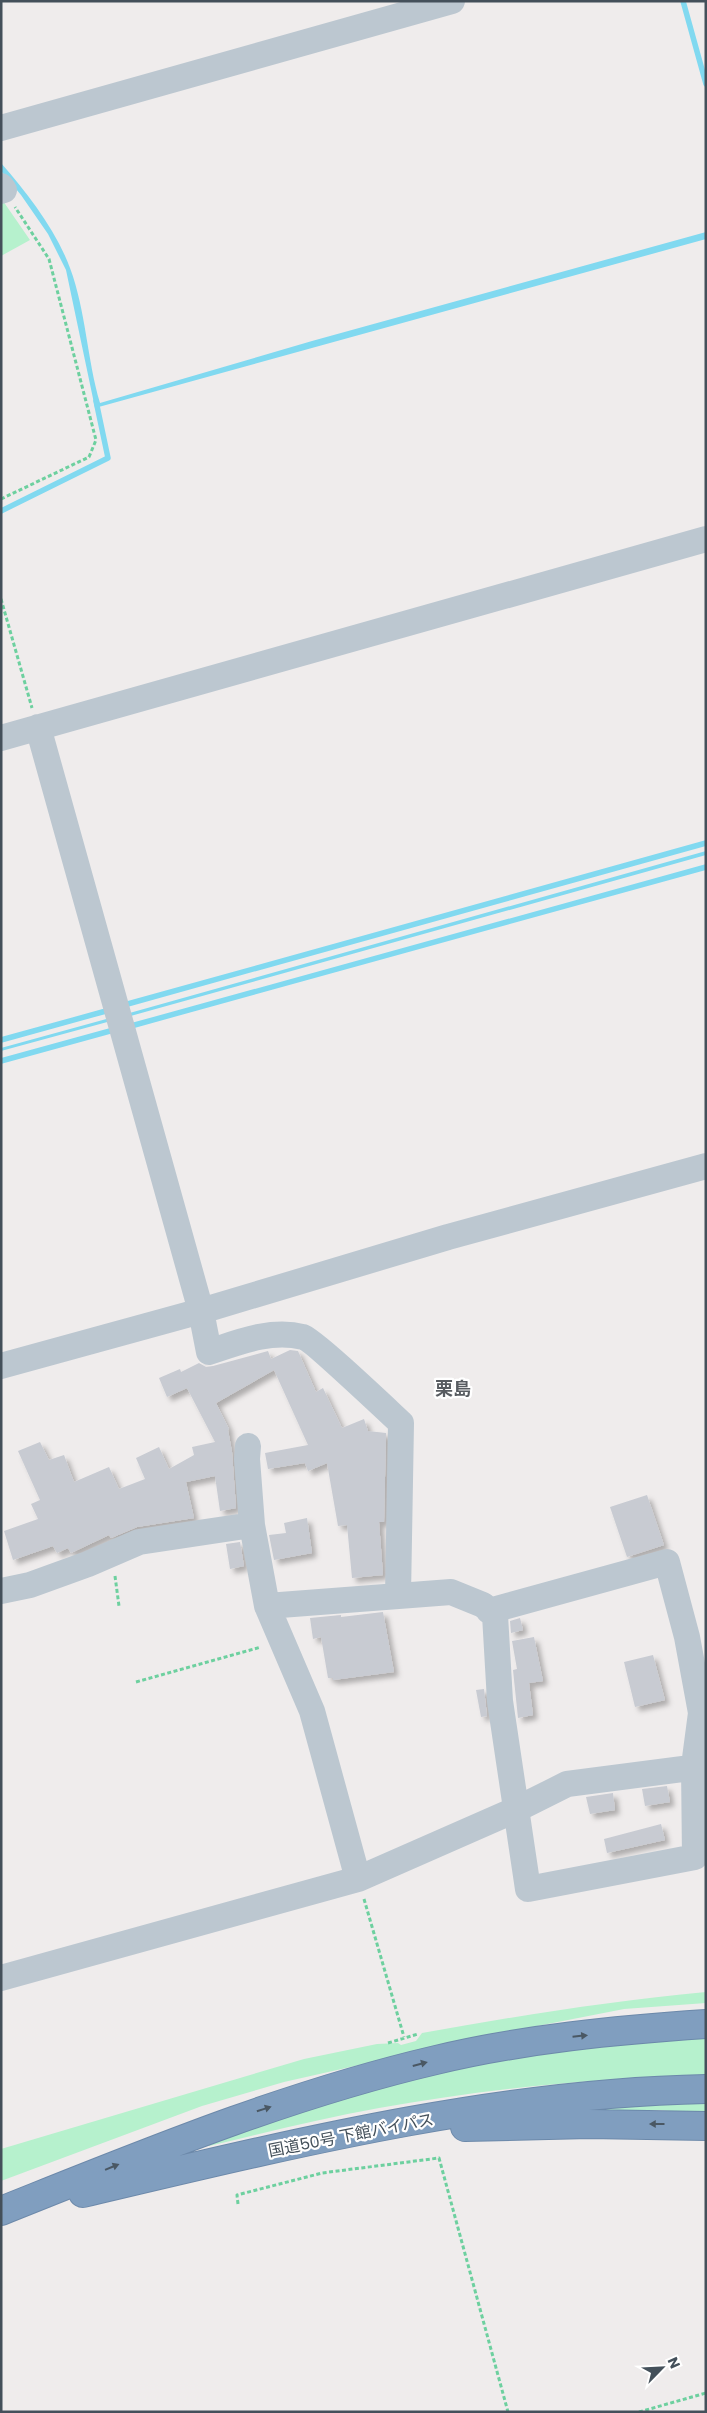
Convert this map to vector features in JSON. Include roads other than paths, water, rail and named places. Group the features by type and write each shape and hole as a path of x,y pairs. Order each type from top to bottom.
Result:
{"highway":[{"path":"1,2211 242,2116 326,2090 437,2060 549,2039 706,2024"},
{"name":"国道50号 下館バイパス","path":"1,2211 195,2167 490,2108 572,2096 706,2089"},
{"path":"373,2130 588,2124 706,2126"}],"street":[{"path":"1,128 452,1"},
{"path":"1,738 706,539"},
{"path":"38,728 201,1311 209,1352 248,1339 278,1335 305,1337 401,1423 398,1596"},
{"path":"1,1366 201,1311 448,1237 706,1166"},
{"path":"248,1446 247,1459 252,1525 267,1606 312,1711 358,1879"},
{"path":"1,1591 30,1585 108,1556 139,1542 252,1525"},
{"path":"267,1606 451,1592 484,1605 489,1611 495,1615 500,1701 528,1889 695,1857 702,1713 668,1562 489,1611"},
{"path":"1,1978 358,1879 515,1810 567,1784 700,1766"}],"water":[{"path":"1,163 49,226 70,268 80,301 100,403 312,341 706,232 706,239 95,408 66,270 48,234 21,195 1,171"},
{"path":"706,851 706,855 127,1017 126,1014"},
{"path":"110,1018 111,1021 1,1051 1,1048"}],"waterway":[{"path":"683,1 706,84"},
{"path":"1,511 108,458 96,401"},
{"path":"124,1005 706,843"},
{"path":"131,1026 706,867"},
{"path":"1,1040 106,1011"},
{"path":"1,1061 110,1031"}],"district":[{"name":"栗島","path":"453,1388"}]}
